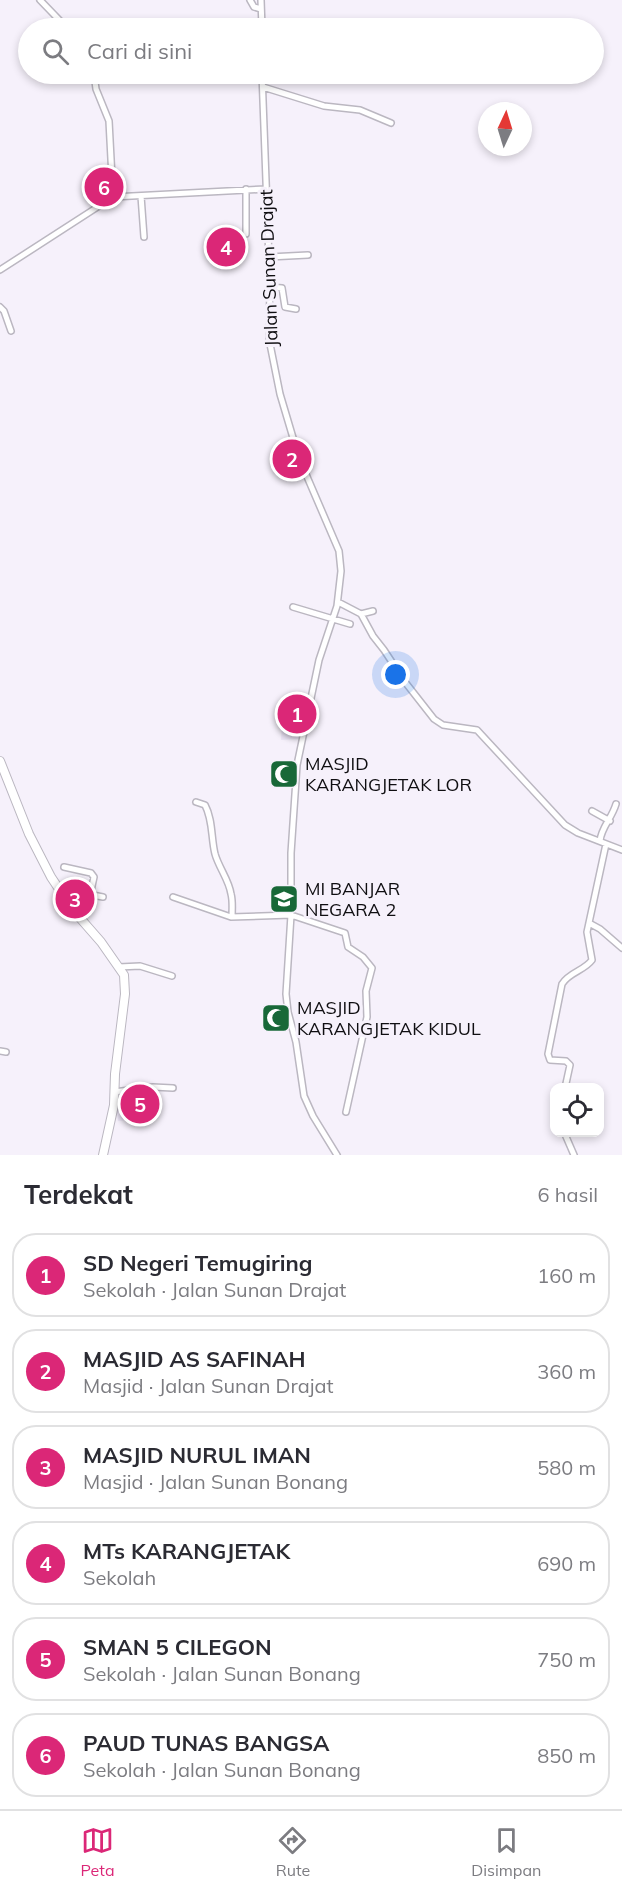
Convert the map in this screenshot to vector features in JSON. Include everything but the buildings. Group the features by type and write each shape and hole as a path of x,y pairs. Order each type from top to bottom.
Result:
{"street":[{"path":"40,0 57,18"},
{"path":"250,0 254,7 261,9"},
{"path":"261,0 261,18"},
{"path":"95,84 109,121 113,197"},
{"path":"262,87 324,106 360,110 391,123"},
{"name":"Jalan Sunan Drajat","path":"262,87 270,287 269,339 280,394 299,458 340,556 341,578 338,602 318,660 297,765 286,994 306,1103 337,1155"},
{"path":"246,189 246,234"},
{"path":"0,270 113,197 266,189"},
{"path":"141,196 144,237"},
{"path":"269,257 308,255"},
{"path":"270,287 282,288 285,307 296,309"},
{"path":"0,307 4,311 11,331"},
{"path":"338,602 361,614 373,636 434,719 443,725 477,730 565,825 578,833 622,850"},
{"path":"293,606 350,624"},
{"path":"361,614 373,611"},
{"path":"0,761 29,834 61,893 101,942 124,975 125,994 111,1122 103,1155"},
{"path":"196,802 205,805 208,812 216,856 231,893 232,917"},
{"path":"566,1083 570,1065 566,1061 550,1060 548,1054 562,984 566,978 588,965 592,960 588,936 589,923 603,843 602,831 610,821 616,804"},
{"path":"592,812 610,821"},
{"path":"64,867 93,875 91,895 86,909 73,910"},
{"path":"61,893 71,891 103,897"},
{"path":"173,897 232,917 291,915 344,932 348,947 372,966 366,991 367,1017 346,1112"},
{"path":"589,923 600,929 622,948"},
{"path":"119,967 140,966 172,976"},
{"path":"114,1092 153,1087 173,1088"},
{"path":"566,1137 574,1155"}],"shaded area":[{"path":"283,704 305,706 300,739 281,740"},
{"path":"151,1090 154,1118 118,1121 115,1093","holes":["126,1097 129,1112 120,1114 118,1098"]}],"place":[{"name":"PAUD TUNAS BANGSA","path":"104,187"},
{"name":"MTs KARANGJETAK","path":"226,247"},
{"name":"MASJID AS SAFINAH","path":"292,459"},
{"name":"SD Negeri Temugiring","path":"297,714"},
{"name":"MASJID KARANGJETAK LOR","path":"284,774"},
{"name":"MASJID NURUL IMAN","path":"75,899"},
{"name":"MI BANJAR NEGARA 2","path":"284,899"},
{"name":"MASJID KARANGJETAK KIDUL","path":"276,1018"},
{"name":"SMAN 5 CILEGON","path":"140,1104"}]}
